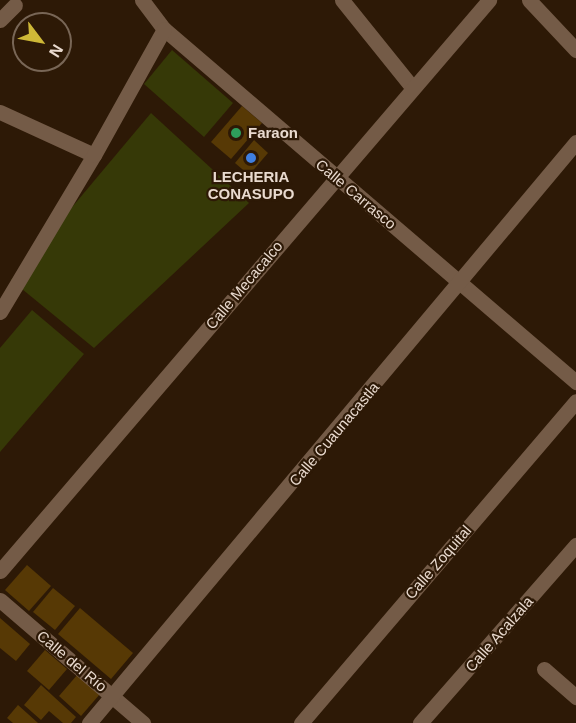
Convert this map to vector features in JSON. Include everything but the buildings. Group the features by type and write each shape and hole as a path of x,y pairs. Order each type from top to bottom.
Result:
{"street":[{"name":"Calle Carrasco","path":"142,0 164,29 576,382"},
{"name":"Calle Mecacalco","path":"0,571 412,87 489,0"},
{"path":"529,0 576,50"},
{"path":"345,1 412,87"},
{"path":"0,20 15,5"},
{"path":"0,312 94,155 164,29"},
{"path":"0,112 94,155"},
{"name":"Calle Cuaunacastla","path":"89,723 114,696 576,142"},
{"name":"Calle Zoquital","path":"301,723 576,401"},
{"name":"Calle Acalzala","path":"420,723 576,545"},
{"name":"Calle del Río","path":"0,600 143,723"},
{"path":"544,669 576,697"}],"shaded area":[{"path":"172,50 233,103 204,137 144,84"},
{"path":"151,113 249,203 94,348 11,280"},
{"path":"32,310 84,354 0,452 0,348"}],"place":[{"name":"Faraon","path":"236,133"},
{"name":"LECHERIA CONASUPO","path":"251,158"}]}
